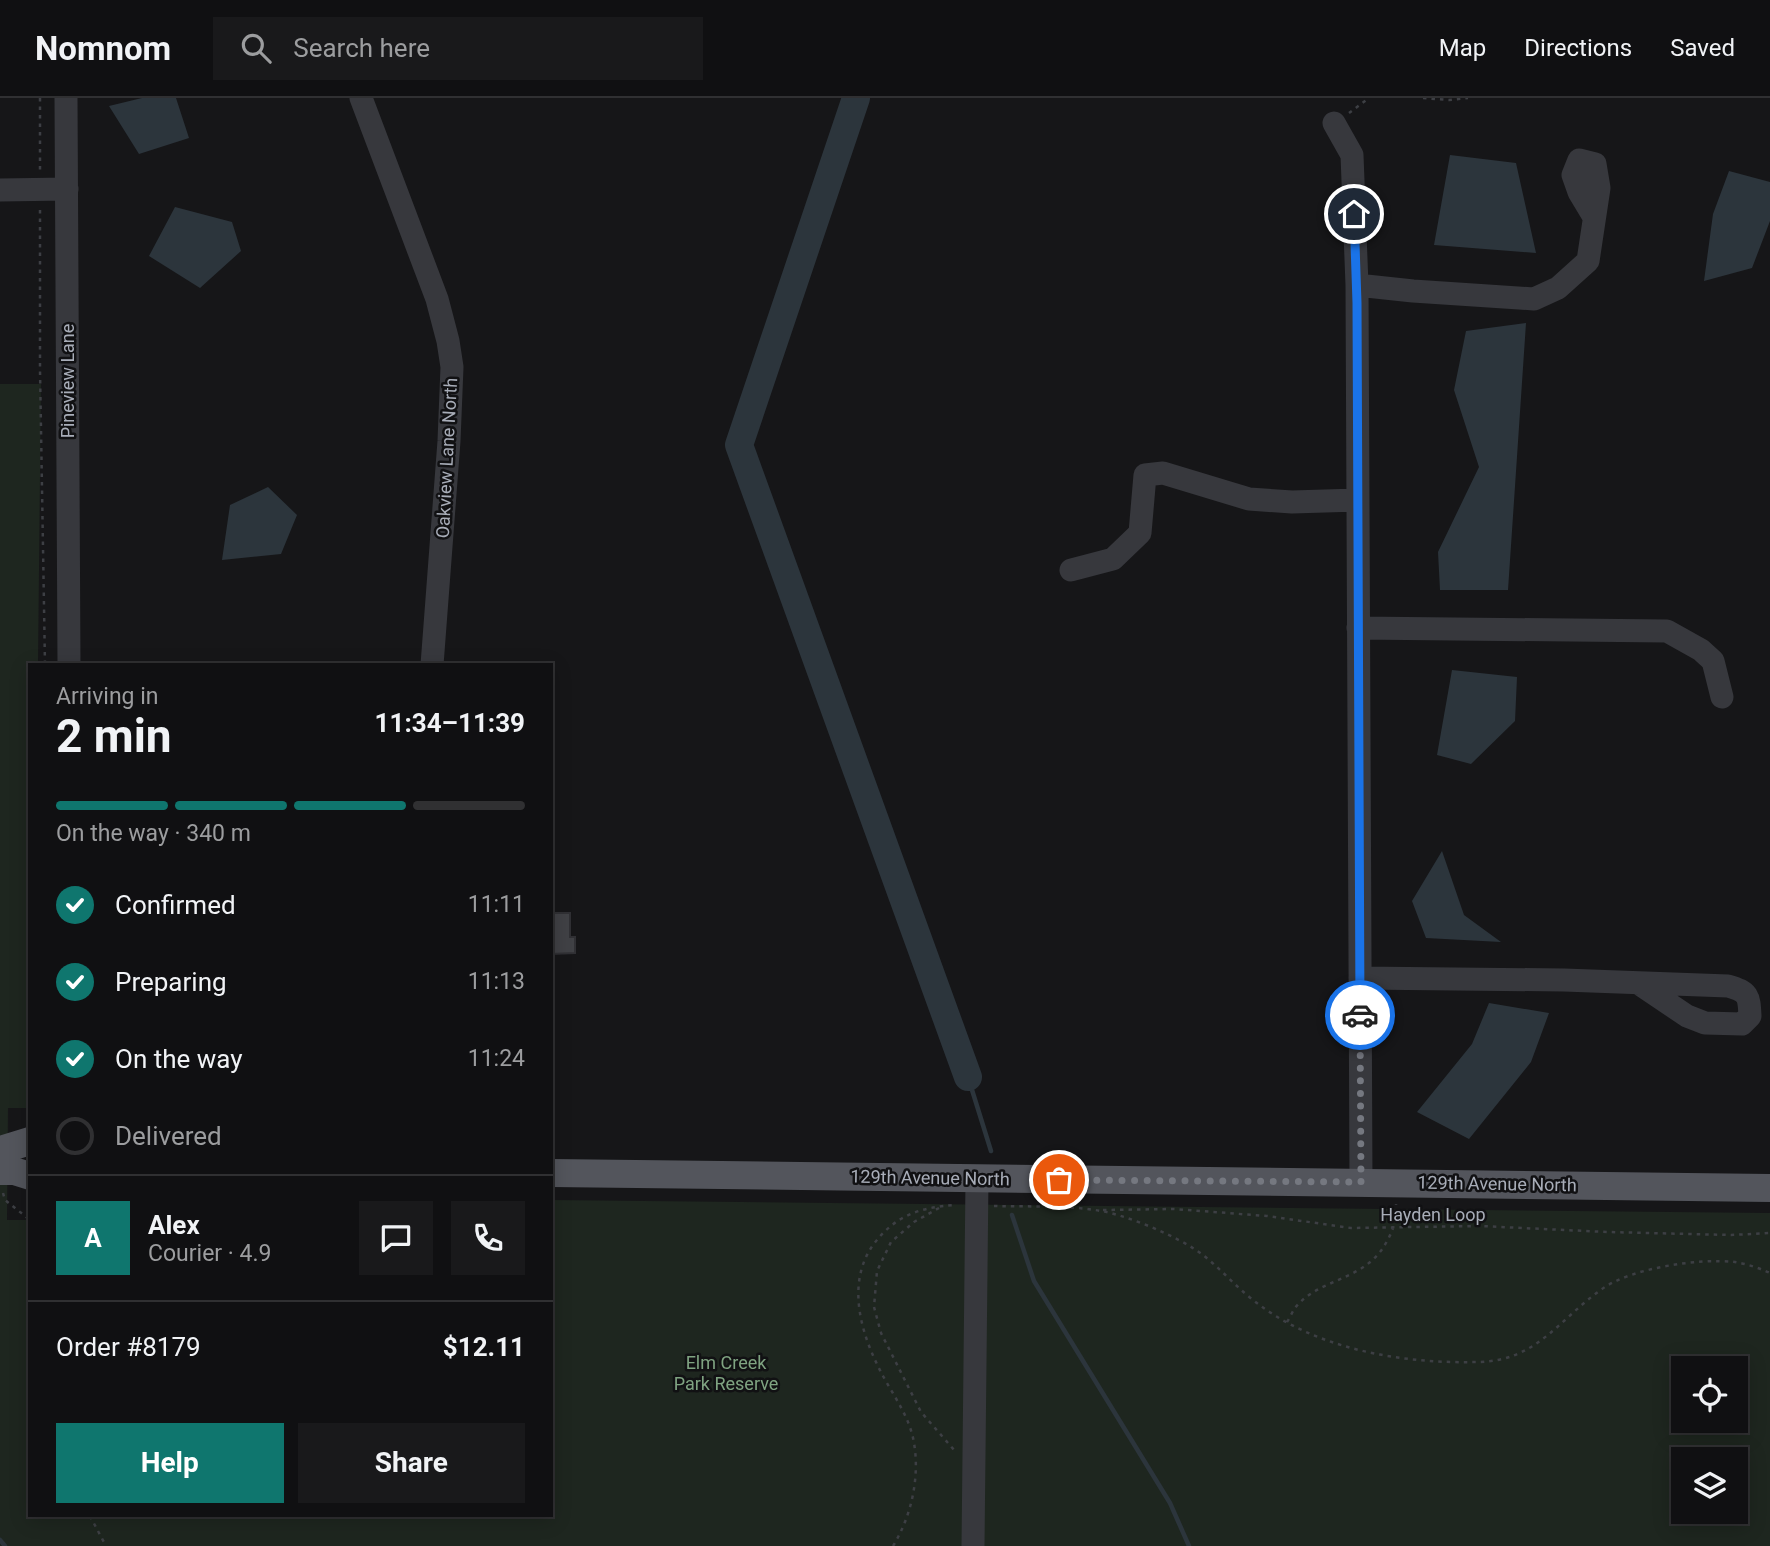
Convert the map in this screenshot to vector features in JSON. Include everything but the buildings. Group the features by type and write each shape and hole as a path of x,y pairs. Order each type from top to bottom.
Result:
{"main road":[{"path":"0,1150 28,1141"},
{"path":"1,1182 13,1171 28,1175"},
{"name":"129th Avenue North","path":"553,1173 977,1192 1361,1182 1770,1188"}],"street":[{"name":"Pineview Lane","path":"66,98 69,663"},
{"name":"Oakview Lane North","path":"361,98 437,299 452,366 432,663"},
{"path":"1334,123 1352,155 1357,285 1361,1182"},
{"path":"0,190 67,189"},
{"path":"1357,285 1534,299 1558,288 1588,261 1594,217"},
{"path":"1071,570 1113,559 1140,533 1145,475 1163,473 1249,499 1292,502 1358,500"},
{"path":"1358,628 1667,631 1701,650 1713,661 1722,697"},
{"path":"1360,978 1638,983"},
{"path":"973,1546 977,1192"}],"path":[{"path":"40,98 40,370 45,663"},
{"path":"1334,123 1368,98"},
{"path":"1423,98 1468,98"},
{"path":"1,1182 5,1199 28,1218"},
{"path":"974,1474 921,1412 881,1333 874,1307 877,1271 891,1242 914,1222 942,1206 977,1192 1097,1210 1146,1226 1188,1245 1209,1259 1252,1300 1315,1336 1362,1350 1445,1361 1503,1360 1522,1353 1558,1327 1599,1291 1633,1274 1663,1267 1714,1261 1747,1264 1770,1273"},
{"path":"1287,1322 1295,1307 1308,1297 1366,1267 1377,1256 1387,1243 1397,1214 1396,1196"},
{"path":"893,1546 912,1501 916,1470 915,1448 906,1418 867,1342 859,1311 858,1289 863,1266 870,1251 886,1230 910,1213 942,1206"},
{"name":"Hayden Loop","path":"1097,1210 1174,1209 1267,1216 1351,1227 1480,1226 1607,1232 1770,1233"},
{"path":"91,1517 106,1546"}],"green space":[{"name":"Elm Creek Park Reserve","path":"0,384 41,384 38,663 28,663 28,1108 8,1108 7,1220 28,1220 28,1517 553,1517 553,1200 1770,1213 1770,1546 0,1546"}],"shaded area":[{"path":"142,98 176,98 189,138 139,154 109,106"},
{"path":"1450,155 1516,163 1536,253 1434,245"},
{"path":"1729,171 1770,182 1770,221 1752,268 1704,281 1713,214"},
{"path":"175,207 232,222 241,251 200,288 149,256"},
{"path":"1526,323 1508,590 1440,590 1438,552 1479,467 1454,390 1466,331"},
{"path":"268,487 297,515 281,554 222,560 230,505"},
{"path":"1452,670 1517,677 1515,721 1471,764 1437,755"},
{"path":"1442,851 1464,915 1501,942 1426,938 1412,901"},
{"path":"1489,1003 1549,1013 1531,1062 1469,1139 1417,1112 1472,1044"}],"waterway":[{"path":"856,98 739,445 968,1077"},
{"path":"968,1077 991,1151"},
{"path":"1012,1215 1034,1281 1170,1503 1189,1546"},
{"path":"0,1540 5,1546"}],"way so far":[{"path":"1059,1180 1361,1182 1360,1015"}],"route":[{"path":"1354,214 1357,303 1360,1015"}]}
